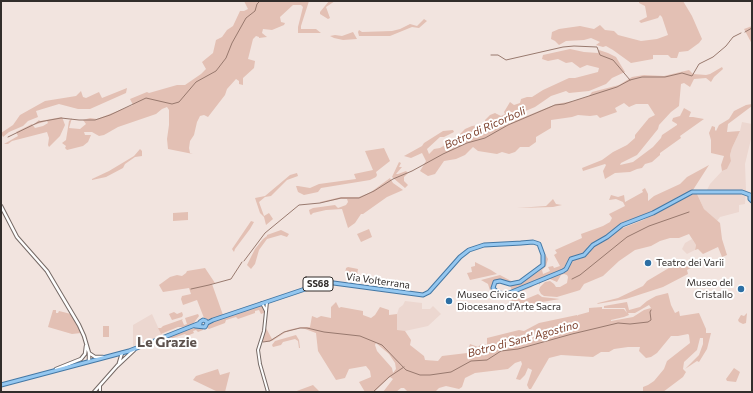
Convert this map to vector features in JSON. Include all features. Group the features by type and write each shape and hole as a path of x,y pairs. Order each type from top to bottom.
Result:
{"main road":[{"name":"Via Volterrana","path":"201,325 202,320 207,322 328,282 420,295 426,293 461,256 469,250 484,245 532,242 538,243 543,253 543,263 540,268 522,281 511,284 497,281 494,283 493,287 496,292 504,295 564,271 571,259 584,255 594,244 607,237 624,224 653,213 692,192 748,192 751,194"},
{"name":"SS68","path":"751,194 750,199 752,201"},
{"path":"1,206 19,241 46,269 79,325 86,341 89,360"},
{"name":"Via Volterrana","path":"103,357 136,348 151,341 195,326 201,325 205,327 207,322"},
{"path":"86,341 85,353 89,360"},
{"path":"95,392 117,366 136,348"},
{"path":"122,352 124,359"},
{"path":"117,366 122,352"},
{"path":"54,370 77,362 85,353"},
{"path":"89,353 95,357 103,357"},
{"path":"111,355 118,356 120,361"},
{"name":"SS68","path":"1,384 103,357"}],"street":[{"path":"267,302 264,331 258,350 260,364 268,392"},
{"path":"262,303 266,312"},
{"path":"100,386 100,392"}],"shaded area":[{"path":"244,1 309,1 301,29 316,29 321,33 298,33 303,7 301,5 293,5 280,17 281,22 285,23 284,25 272,30 263,29 262,33 267,37 259,38 256,36 253,39 248,59 255,61 254,68 243,78 243,85 239,84 239,81 236,79 227,89 225,95 208,117 204,115 200,116 194,135 190,141 190,153 193,154 168,149 167,139 169,110 167,107 156,114 118,127 104,135 99,136 92,132 84,132 85,135 91,135 88,142 83,146 67,150 65,148 66,146 62,143 66,140 69,121 72,118 69,128 80,129 86,124 83,120 90,118 97,119 133,105 130,99 147,92 149,93 177,85 185,85 201,74 206,69 202,62 213,53 216,40 222,37 227,30 233,26 240,11 248,9"},
{"path":"329,1 335,1 326,7 330,18 328,19 320,14 320,12"},
{"path":"639,1 683,1 692,16 702,39 688,51 679,52 677,58 671,58 668,55 653,55 653,59 631,63 606,46 603,47 596,45 600,42 591,38 566,41 559,45 551,39 552,32 559,29 580,26 594,29 600,25 605,30 614,31 618,35 641,41 657,39 668,35 660,15 658,18 641,23 639,21 647,17 645,6 639,3"},
{"path":"424,19 427,21 419,28 412,27 390,36 359,36 358,32 359,30 362,32 392,31 410,24 417,26"},
{"path":"752,26 752,44 744,29"},
{"path":"353,32 357,39 343,40 330,36 342,36"},
{"path":"570,49 598,53 599,50 608,53 616,57 625,72 612,78 606,84 589,91 569,93 566,91 551,96 535,107 516,115 512,121 494,126 490,131 556,104 574,101 589,96 592,92 619,85 632,77 644,75 664,76 689,70 693,74 706,75 722,67 723,69 711,82 706,78 694,79 690,87 684,83 681,84 679,106 659,125 658,129 637,155 621,163 620,165 633,162 653,147 662,135 677,125 672,121 673,118 680,116 684,108 691,112 689,117 704,119 680,136 681,138 660,153 660,155 652,162 645,164 642,168 630,172 615,173 605,179 603,171 606,165 605,164 583,171 582,168 602,160 613,152 627,145 635,138 635,135 649,118 655,115 648,104 636,104 629,107 624,103 615,108 617,112 600,118 597,115 578,115 551,120 551,128 536,137 536,142 529,147 520,147 515,152 509,154 502,152 497,154 478,151 473,147 465,155 456,159 444,161 435,174 428,176 420,171 426,161 422,153 411,158 404,156 422,146 424,143 443,131 453,130 454,132 444,137 440,137 427,149 429,154 434,149 440,148 450,142 450,140 458,136 465,129 472,126 485,124 485,120 490,115 495,113 501,116 505,114 504,112 510,102 514,105 520,103 521,99 532,97 543,90 569,78 575,78 598,72 599,68 587,65 580,68 572,62 566,63 558,59 548,61 542,59 543,55"},
{"path":"127,88 126,93 90,109 78,109 59,104 36,111 38,117 28,121 23,126 9,132 3,137 1,133 13,125 20,115 45,101 76,96 81,91 83,97 86,98 99,92 102,98"},
{"path":"752,104 752,106 728,124 727,132 740,131 732,148 730,155 731,161 727,169 722,171 721,165 724,156 711,153 711,140 709,133 712,126 715,127 716,131 719,125 729,119 734,111 746,105"},
{"path":"62,117 65,125 60,136 49,147 47,132 4,144 18,136 16,132 32,124 35,128 48,123 47,121 34,125 39,120"},
{"path":"742,122 752,124 752,135 745,164 745,204 739,205 739,212 720,217 717,221 704,209 697,194 694,193 693,190 707,190 710,184 722,171 727,169 731,161 730,155 732,148 740,131"},
{"path":"384,148 390,161 376,172 376,177 370,180 321,188 318,192 304,195 298,192 296,186 310,188 319,184 356,179 354,174 373,170 365,151"},
{"path":"140,149 142,151 142,156 135,157 125,164 123,168 106,177 92,180 134,156"},
{"path":"399,162 401,163 399,167 402,167 396,174 406,171 408,173 404,177 404,181 408,185 405,188 392,177"},
{"path":"709,165 693,190 651,212 621,223 607,235 591,244 582,255 570,258 563,269 512,290 510,286 523,282 542,269 545,262 544,252 548,259 546,266 542,270 543,274 550,271 548,267 553,266 554,268 560,266 554,255 557,253 555,250 582,238 581,234 610,222 612,218 609,214 625,206 623,202 616,199 609,200 611,195 618,197 624,195 625,202 643,192 642,190 645,188 648,194 648,201 654,196 680,184 687,177"},
{"path":"297,173 298,176 287,180 271,196 265,197 259,202 264,216 269,213 273,219 266,225 255,198 265,196 290,175"},
{"path":"390,178 393,183 403,190 387,197 361,214 355,223 348,228 342,209 326,210 313,213 311,215 310,214 309,210 313,208 335,205 338,208 346,205 348,202 347,199 340,199 320,202 341,197 359,197 371,192"},
{"path":"694,193 697,194 704,209 720,223 722,239 727,255 722,257 718,247 703,254 698,249 695,250 696,245 689,234 679,238 670,238 651,246 635,250 619,261 603,276 584,284 580,290 577,291 557,297 544,296 539,290 545,282 550,281 556,287 560,287 567,283 568,277 564,274 561,275 557,282 550,279 542,281 565,272 572,261 585,257 593,247 620,229 643,220"},
{"path":"553,199 556,204 562,205 553,207 517,208 546,206"},
{"path":"188,212 188,220 173,221 173,213"},
{"path":"251,221 254,222 234,252 232,249"},
{"path":"369,229 372,237 361,242 357,234"},
{"path":"281,230 289,234 287,237 281,235 267,239 259,250 255,264 251,269 247,265 255,249 267,235"},
{"path":"692,239 696,245 695,250 687,254 682,249 685,243"},
{"path":"684,259 684,261 704,262 702,262 702,265 695,266 687,270 688,274 663,287 626,299 597,304 618,298 643,286 647,281"},
{"path":"475,262 497,274 470,280 467,273 472,272 471,267 475,266"},
{"path":"205,268 215,283 212,284 223,315 210,320 204,318 197,300 183,305 181,299 182,296 191,294 189,288 163,292 159,285 170,277 177,275 182,276 187,271"},
{"path":"346,268 358,269 357,275 345,274"},
{"path":"500,275 513,282 498,280 494,281 491,287 494,294 492,297 488,284 481,280"},
{"path":"533,285 532,287 515,294 515,298 523,296 526,299 538,294 542,297 560,299 536,303 526,307 512,302 506,296"},
{"path":"668,293 675,313 679,311 680,316 699,313 706,329 706,333 711,333 707,349 699,362 697,361 685,369 699,355 703,344 703,338 700,338 697,350 684,362 683,369 686,372 683,377 663,392 643,392 643,387 654,381 664,369 667,361 690,343 688,334 671,336 657,353 646,358 639,351 640,347 628,347 614,349 609,352 601,352 593,357 561,355 549,358 531,389 529,389 527,385 532,370 528,368 525,375 520,380 516,379 522,364 521,361 515,363 508,369 475,373 465,378 462,387 459,389 446,386 439,388 435,392 408,392 404,388 401,388 396,392 383,392 393,379 390,377 374,392 365,392 359,382 371,377 370,371 366,366 349,369 345,378 336,380 318,351 316,333 305,329 301,328 286,332 272,341 261,342 266,328 272,339 288,330 301,327 310,327 312,316 317,318 321,316 331,318 331,307 336,302 339,308 341,307 363,311 363,315 371,318 380,307 389,310 389,315 397,314 397,330 405,331 411,340 410,345 424,356 425,360 438,361 442,356 467,353 470,344 478,347 481,344 487,345 487,338 519,330 524,331 539,323 578,316 589,312 589,308 602,307 602,309 624,309 627,313 625,308 604,308 604,306 627,302 629,310 640,307 656,296","holes":["649,305 651,308 644,310 633,317 611,321 629,315 628,313 635,313","376,343 389,354 395,363 396,369 393,373 392,368 377,351 375,345"]},
{"path":"405,301 422,303 422,309 430,309 433,306 441,314 428,326 405,331 397,331 397,314 399,308"},
{"path":"259,306 263,306 266,312 261,314 259,310 255,311 255,313 238,319 236,317 226,320 225,323 209,329 207,328 209,323"},
{"path":"53,310 56,310 56,313 59,311 71,314 81,333 72,334 48,327"},
{"path":"174,312 177,314 182,312 183,315 182,317 172,320 169,314"},
{"path":"747,313 746,323 743,324 739,322 738,320 741,315 744,316"},
{"path":"152,314 162,336 133,346 133,325"},
{"path":"198,314 199,316 193,324 178,327 161,334 158,328 183,319 184,325 187,324 185,318"},
{"path":"103,326 109,326 109,337 103,337"},
{"path":"198,327 203,328 203,330 198,332 196,330 193,331 194,333 187,336 185,334 164,341 163,338"},
{"path":"296,335 299,340 300,348 298,341 295,339 283,342 281,345 273,347 272,345 275,341"},
{"path":"734,368 740,372 736,382 727,381 726,379"},
{"path":"218,369 220,375 230,372 225,392 218,392 193,380 196,376"},
{"path":"313,385 320,392 294,392"}],"waterway":[{"path":"8,137 39,122 61,118 95,120 110,115 146,98 172,104 179,102 196,82 216,71 226,58 232,43 246,18 255,11 257,4 260,1"},
{"name":"Botro di Ricorboli","path":"745,32 752,28"},
{"name":"Botro di Ricorboli","path":"244,261 265,233 299,205 320,203 341,198 359,198 443,154 467,143 485,138 508,125 555,105 564,104 617,87 630,80 642,77 665,77 682,73 692,76 699,64 713,57 726,46 733,37 741,33"},
{"path":"491,55 498,55 506,60 563,47 597,47 600,55 613,60 630,80"},
{"path":"572,279 580,275 627,237 649,226 689,212"},
{"name":"Botro di Ricorboli","path":"191,289 231,279 242,262"},
{"name":"Botro di Sant' Agostino","path":"263,342 270,341 284,332 300,328 360,336 382,345 406,370 420,375 430,375 451,372 471,361 487,360 501,351 518,349 618,323 630,324 648,322 651,320 651,310"},
{"path":"373,392 389,377 404,367"}],"place":[{"name":"Teatro dei Varii","path":"648,263"},
{"name":"Museo del Cristallo","path":"741,289"},
{"name":"Museo Civico e Diocesano d'Arte Sacra","path":"449,301"}],"district":[{"name":"Le Grazie","path":"167,342"}]}
